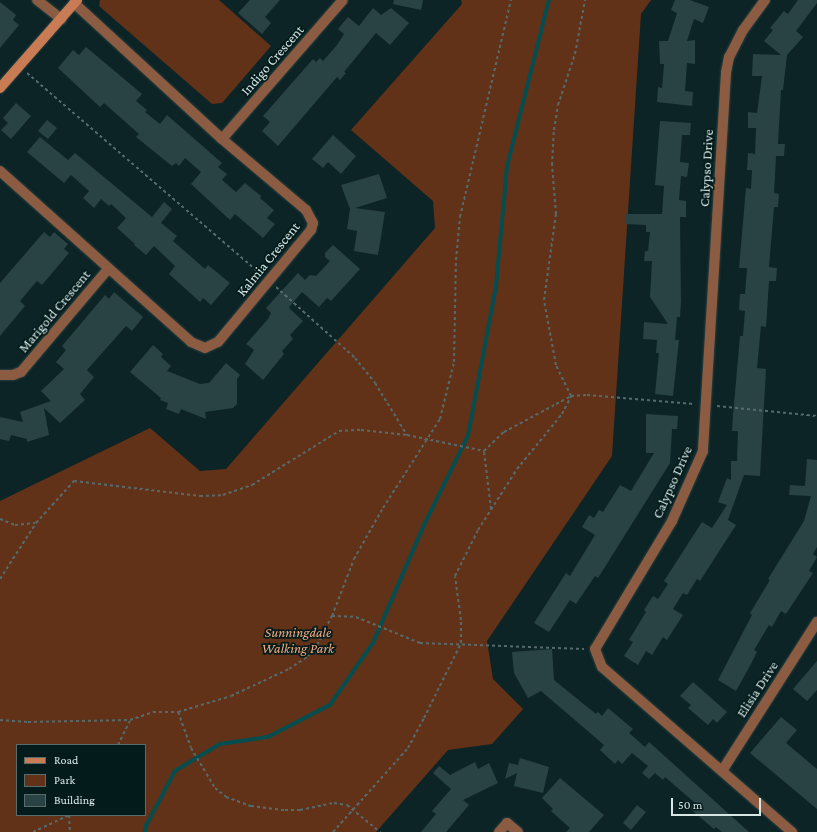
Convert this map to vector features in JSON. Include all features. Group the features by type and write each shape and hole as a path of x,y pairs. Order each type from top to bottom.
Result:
{"street":[{"path":"37,0 61,19"},
{"name":"Indigo Crescent","path":"222,139 343,0"},
{"name":"Calypso Drive","path":"595,649 672,521 703,451 726,73 729,57 743,30 766,0"},
{"path":"0,88 76,2"},
{"name":"Kalmia Crescent","path":"0,171 191,342 205,348 218,342 307,237 313,223 311,216 222,139 76,2"},
{"name":"Marigold Crescent","path":"0,375 13,375 21,372 108,269"},
{"name":"Elisia Drive","path":"722,771 817,622"},
{"path":"595,649 602,667 792,832"},
{"path":"499,832 507,823 518,832"}],"path":[{"path":"0,720 28,722 130,720 153,712 178,712 231,696 299,663 317,645 332,616 354,559 383,508 428,441 440,419 449,392 455,348 456,260 460,218 511,0"},
{"path":"571,396 556,365 544,300 556,221 552,165 554,130 558,105 575,54 585,0"},
{"path":"19,66 270,282 355,358 375,383 407,434"},
{"path":"484,450 504,432 571,396 587,395 817,416"},
{"path":"333,832 408,748 461,643 461,620 455,576 491,510 517,469 562,414 571,396"},
{"path":"0,579 36,522 74,481 200,496 223,495 252,484 339,431 361,430 407,434 428,441 484,450"},
{"path":"484,450 491,510"},
{"path":"0,519 15,525 36,522"},
{"path":"332,616 347,616 366,620 414,640 426,643 461,643 595,649"},
{"path":"178,712 191,748 215,788 226,797 251,806 300,810 334,803 355,809 380,832"},
{"path":"118,744 130,720"},
{"path":"33,832 67,816"},
{"path":"69,816 70,832"}],"green space":[{"path":"100,0 219,0 271,46 222,103 212,104 99,6"},
{"name":"Sunningdale Walking Park","path":"461,0 651,0 641,14 612,456 487,641 493,679 523,709 492,744 448,750 376,832 0,832 0,501 150,428 200,471 226,469 435,228 433,201 351,130 462,4"}],"building":[{"path":"250,0 280,0 265,17 271,23 262,34 238,13"},
{"path":"394,0 423,0 421,10 393,4"},
{"path":"675,0 690,0 709,7 703,23 694,19 687,41 695,40 695,64 687,63 685,91 693,92 692,106 657,102 658,87 662,88 664,64 660,64 659,41 668,41 677,13 671,10"},
{"path":"798,0 817,0 817,3 796,31 803,37 787,55 783,90 781,90 778,144 785,144 784,156 776,156 774,193 779,194 778,207 774,207 769,267 777,268 776,281 769,281 766,327 761,326 757,368 766,369 760,476 744,475 728,520 736,525 700,581 697,579 687,595 683,593 673,609 683,615 667,640 663,637 652,655 646,651 638,665 624,656 633,642 629,640 646,612 644,610 653,596 658,599 668,584 664,581 702,522 712,528 727,505 718,502 727,478 731,480 731,461 737,461 738,431 732,431 740,336 743,336 745,311 739,310 740,294 745,294 747,268 739,268 746,188 751,189 752,170 747,170 748,153 755,154 756,128 748,128 748,112 757,113 762,76 752,76 753,54 781,55 764,41 773,30 770,28 784,11 788,14"},
{"path":"0,2 16,15 13,20 19,25 0,48"},
{"path":"373,8 381,15 391,8 409,23 390,45 376,33 344,72 346,73 340,80 337,77 278,146 262,131 270,122 263,116 313,59 316,62 320,58 323,61 337,45 344,34 338,29 348,17 359,26"},
{"path":"86,47 142,94 136,101 147,110 145,112 160,124 167,115 222,163 218,167 227,174 222,180 236,192 245,183 261,196 260,198 274,210 267,218 275,224 263,238 235,214 230,220 191,184 201,172 185,158 179,166 176,163 172,166 136,137 139,134 104,103 100,107 58,68 73,50 79,55"},
{"path":"16,103 31,116 11,139 1,130 8,123 3,118"},
{"path":"47,120 57,128 48,139 38,131"},
{"path":"660,121 691,123 690,135 682,135 680,162 689,163 687,177 681,176 679,200 686,201 686,217 680,217 681,301 680,317 677,317 675,340 679,340 673,396 655,394 659,353 656,353 657,340 643,339 644,322 668,324 650,297 652,261 644,261 645,251 648,251 650,232 646,232 646,225 625,224 625,214 662,214 664,186 655,185"},
{"path":"333,135 356,156 341,174 328,162 323,168 312,159"},
{"path":"40,137 68,160 75,153 152,217 164,202 172,209 161,223 177,236 173,241 205,269 208,265 230,283 211,305 203,298 200,302 169,274 175,266 154,246 146,255 117,228 126,218 111,204 109,206 101,199 94,208 83,198 89,191 71,175 64,183 27,152"},
{"path":"379,174 387,198 355,208 385,212 378,255 354,251 357,231 347,229 350,209 341,185"},
{"path":"44,232 50,237 54,232 68,244 64,249 69,253 42,285 37,281 20,301 25,306 0,336 0,283"},
{"path":"333,245 360,269 331,301 327,298 319,307 302,292 289,308 303,321 290,335 293,339 282,351 284,354 263,380 245,364 254,350 246,344 268,319 271,313 266,308 298,273 305,280 310,275 316,276 330,261 325,257 325,253"},
{"path":"114,292 143,317 132,331 126,326 87,370 94,377 80,394 85,400 60,423 44,408 49,435 27,442 27,439 11,435 9,441 0,439 0,417 23,422 20,412 51,401 41,391 64,369 56,362 66,350 62,346 105,295 109,299"},
{"path":"153,345 163,354 161,357 171,366 167,371 200,384 209,383 226,363 240,375 237,379 237,404 233,408 205,412 206,419 181,409 179,414 166,409 168,403 160,400 161,398 130,372"},
{"path":"646,414 678,416 677,429 672,429 670,463 598,578 595,576 576,604 570,600 549,632 534,623 566,573 570,576 595,535 582,527 589,515 594,518 599,510 603,512 620,485 631,491 654,453 646,453"},
{"path":"807,459 817,460 817,547 813,554 817,557 809,571 813,573 786,614 781,611 772,627 769,625 754,650 757,652 736,691 718,680 752,615 750,613 770,580 768,579 804,521 811,496 789,495 790,485 805,486"},
{"path":"552,649 554,680 596,714 598,712 602,716 608,708 633,729 629,733 645,747 649,742 749,832 722,832 716,827 714,829 689,808 694,802 665,777 663,780 655,773 649,779 642,773 648,766 632,753 622,764 618,760 615,764 600,750 604,745 541,691 528,698 514,673 512,652"},
{"path":"817,661 817,690 807,701 793,689"},
{"path":"693,682 727,712 717,723 713,719 708,725 688,708 691,705 680,696"},
{"path":"781,717 797,730 786,743 817,769 817,809 750,753"},
{"path":"520,758 549,767 543,793 514,786 517,773 505,779 509,763 518,765"},
{"path":"475,762 478,769 489,763 498,783 463,800 469,805 446,832 421,832 436,814 432,811 451,789 433,773 439,766 450,775"},
{"path":"560,778 604,815 589,832 566,832 570,828 551,811 553,809 542,798"},
{"path":"637,805 646,812 631,830 623,823"}],"waterway":[{"path":"145,832 146,826 175,771 220,744 268,737 330,705 373,643 425,523 468,436 496,286 507,167 549,0"}]}
